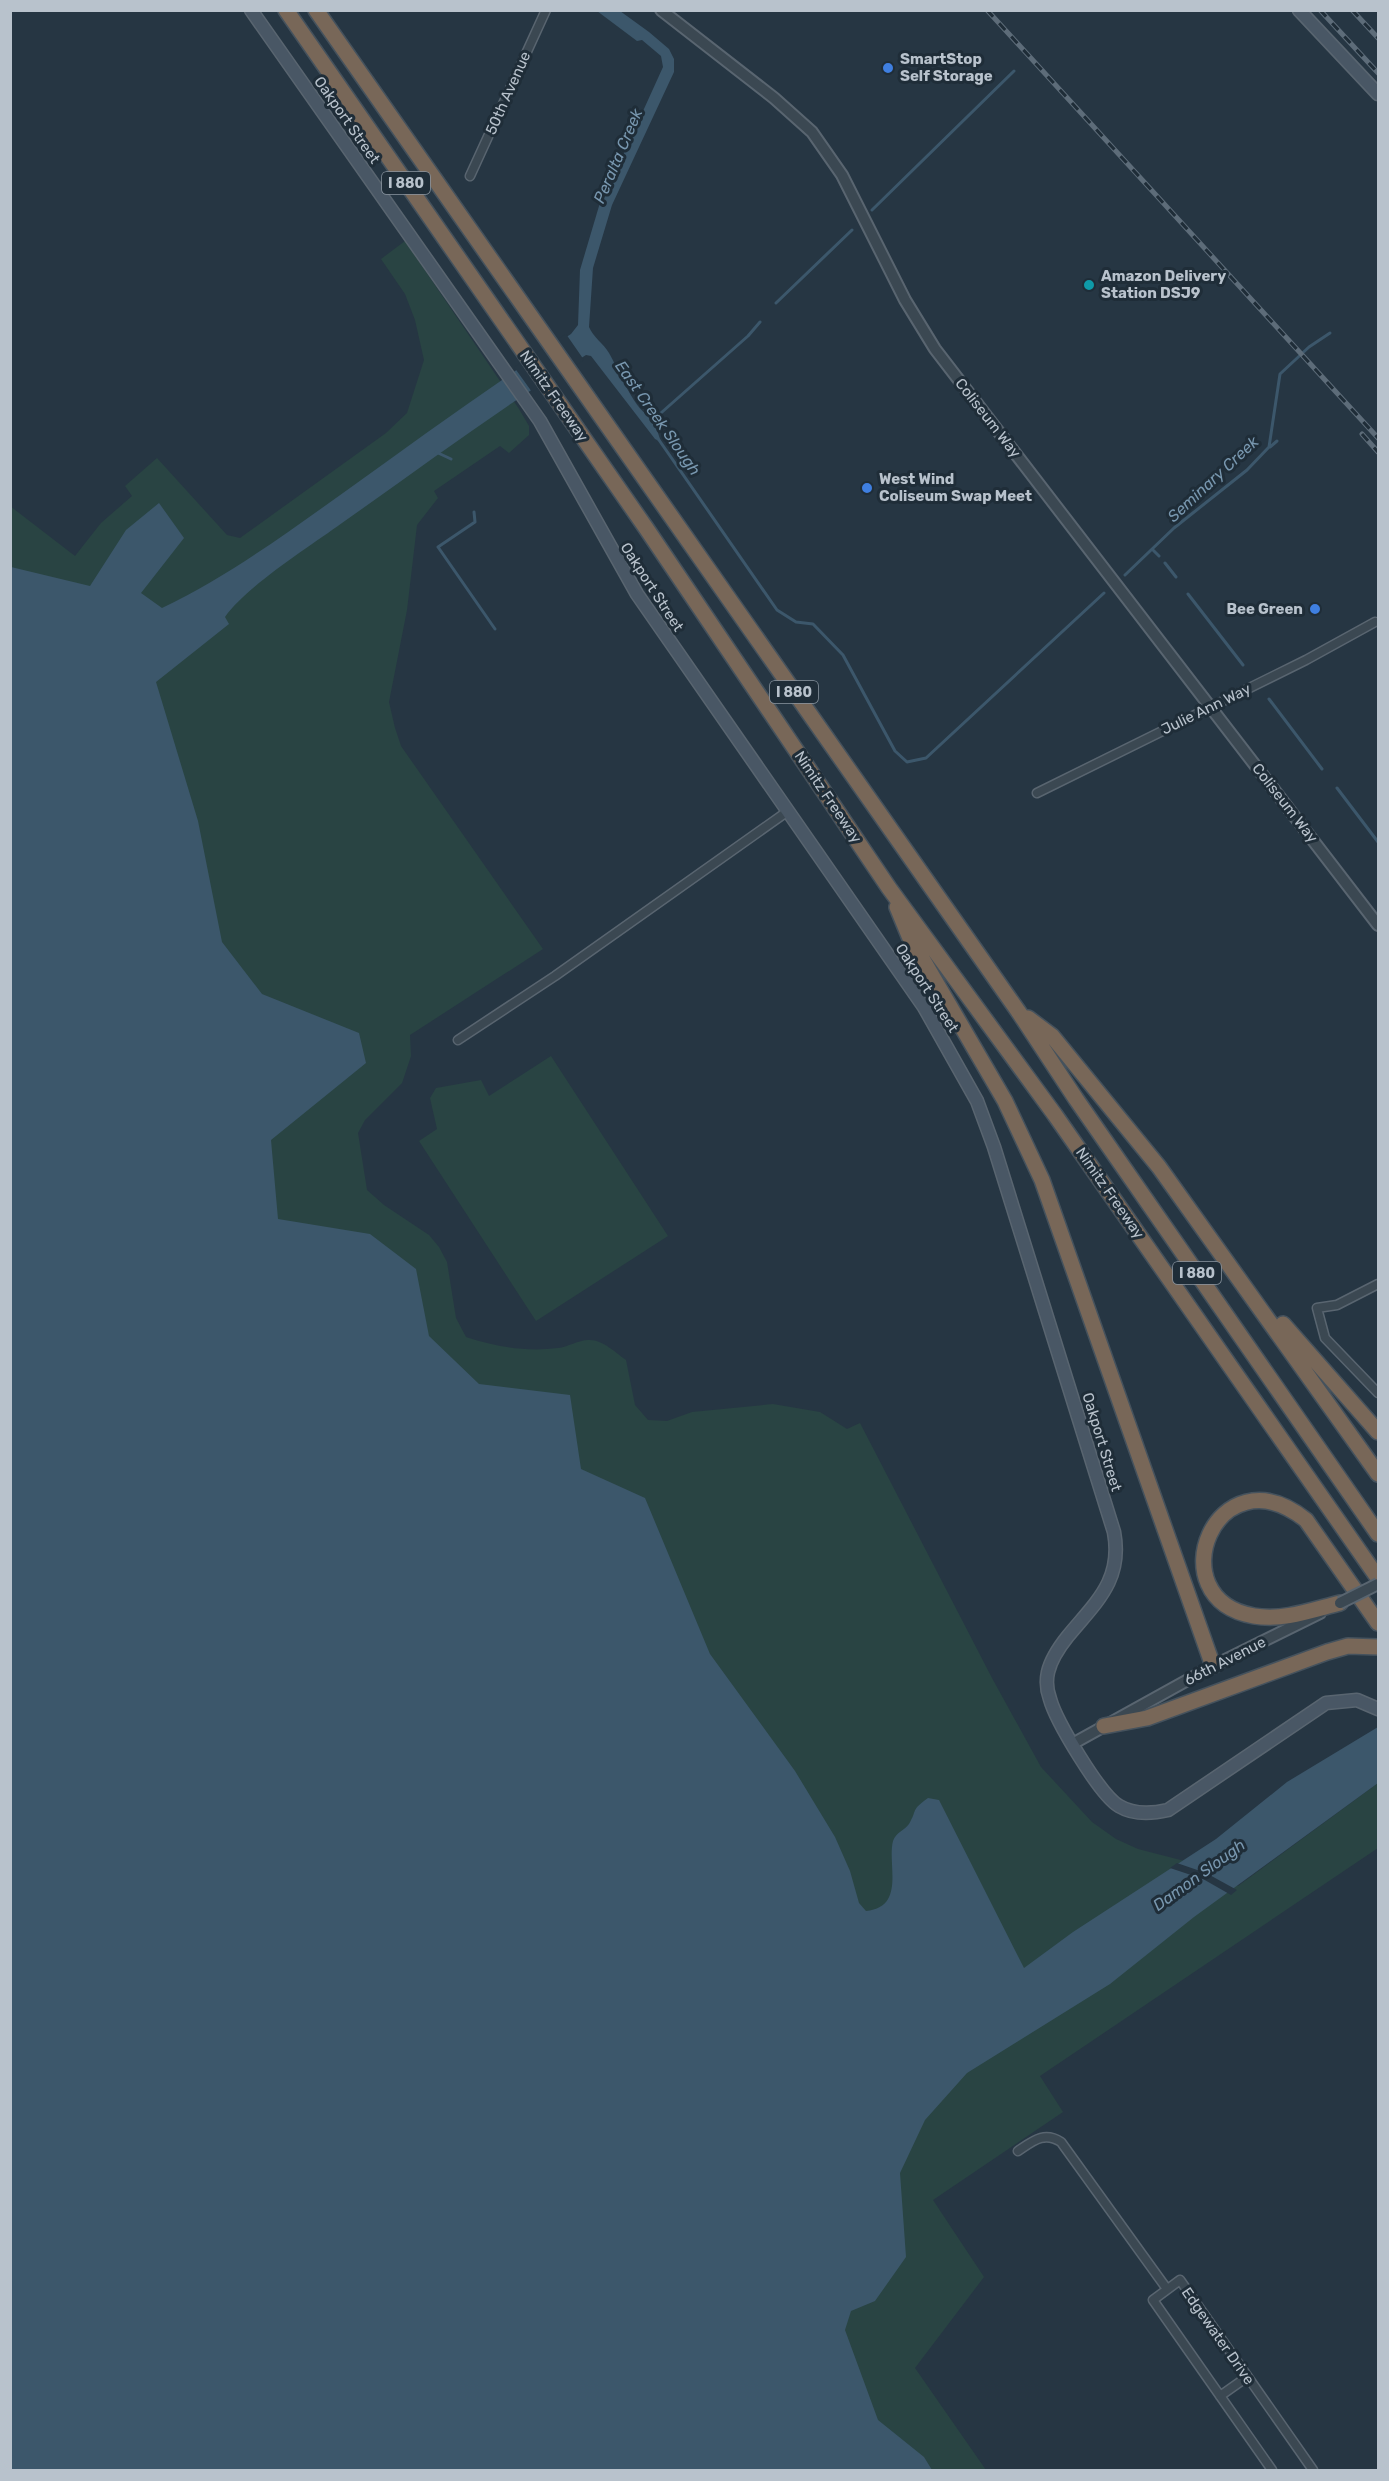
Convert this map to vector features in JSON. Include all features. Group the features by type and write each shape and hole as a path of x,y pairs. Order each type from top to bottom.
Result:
{"highway":[{"name":"Nimitz Freeway","path":"286,10 526,355 889,888 1055,1114 1378,1578"},
{"name":"Nimitz Freeway","path":"316,10 1018,1011 1076,1099 1378,1534"},
{"path":"889,888 909,936 1005,1101 1042,1180 1213,1666"},
{"path":"1018,1011 1052,1036 1159,1167 1253,1295 1378,1474"},
{"path":"1253,1295 1286,1328 1378,1432"},
{"path":"1340,1603 1289,1616 1255,1616 1237,1611 1215,1594 1206,1578 1203,1558 1205,1539 1217,1519 1232,1508 1250,1501 1269,1500 1290,1507 1306,1520 1378,1623"},
{"path":"1104,1726 1147,1718 1327,1652 1348,1646 1378,1647"}],"main road":[{"name":"Oakport Street","path":"251,10 561,453 617,562 637,594 924,1007 977,1101 994,1147 1114,1532 1116,1563 1112,1578 1063,1642 1048,1671 1050,1699 1056,1716 1106,1796 1119,1806 1151,1814 1168,1810 1185,1801 1326,1703 1357,1700 1378,1709"},
{"path":"1299,10 1378,94"}],"street":[{"name":"50th Avenue","path":"470,177 546,10"},
{"name":"Coliseum Way","path":"661,10 774,98 812,132 842,175 905,300 935,349 1378,925"},
{"name":"Julie Ann Way","path":"1037,794 1210,708 1375,622"},
{"path":"458,1040 788,811"},
{"path":"1378,1284 1337,1305 1317,1308 1325,1338 1378,1393"},
{"name":"66th Avenue","path":"1074,1743 1213,1666 1378,1584"},
{"path":"1018,2151 1036,2139 1046,2136 1061,2142 1167,2289"},
{"name":"Edgewater Drive","path":"1272,2470 1153,2300 1180,2280 1313,2470"},
{"path":"1220,2396 1247,2377"}],"green space":[{"path":"405,241 519,409 529,426 529,435 509,453 500,446 434,491 438,498 417,525 407,610 389,702 401,746 543,949 410,1035 411,1056 402,1083 365,1120 358,1133 367,1190 384,1205 429,1235 439,1247 447,1262 456,1318 466,1337 489,1344 523,1349 562,1347 586,1340 600,1342 626,1360 635,1405 648,1420 667,1421 692,1412 773,1404 820,1412 847,1429 860,1423 992,1678 1041,1767 1092,1822 1116,1839 1138,1849 1200,1865 1238,1886 1378,1783 1378,1848 1040,2076 1063,2112 933,2200 984,2277 915,2368 986,2470 11,2470 10,506 75,556 101,523 132,496 125,486 157,458 227,535 240,538 386,433 407,413 424,360 415,320 405,294 381,259"},
{"path":"551,1056 668,1236 536,1321 419,1141 437,1129 430,1098 436,1088 481,1080 489,1096"}],"water":[{"name":"Damon Slough","path":"597,11 620,11 669,49 674,59 674,72 612,205 593,268 589,327 609,353 634,400 646,414 653,418 661,442 655,439 591,356 586,355 493,416 280,567 235,605 225,617 229,624 156,682 198,821 222,942 262,994 359,1033 366,1063 271,1140 278,1219 370,1234 416,1269 429,1336 479,1384 570,1395 581,1469 645,1498 710,1654 795,1771 835,1837 850,1871 859,1903 866,1911 878,1908 886,1902 891,1893 893,1841 896,1835 909,1824 916,1808 928,1798 939,1800 1024,1968 1073,1932 1216,1839 1287,1782 1378,1727 1378,1783 1194,1917 1110,1984 967,2073 925,2120 900,2173 906,2257 875,2301 851,2311 845,2330 878,2420 924,2457 932,2470 11,2470 11,567 90,586 126,530 159,503 184,538 141,593 162,608 255,555 484,392 571,334 578,325 580,270 602,196 604,197 663,67 661,56 642,40 637,41"}],"pier":[{"path":"566,334 584,360 532,392 514,367"},
{"path":"1177,1863 1206,1873 1237,1890 1231,1895 1203,1879 1170,1868"}],"waterway":[{"path":"872,210 1014,71"},
{"path":"776,303 852,230"},
{"path":"653,420 748,336 760,322"},
{"name":"Seminary Creek","path":"1125,575 1174,528 1247,470 1269,447 1280,374 1309,347 1330,333"},
{"name":"East Creek Slough","path":"659,440 777,610 796,622 813,624 843,655 895,751 907,762 926,758 1104,593"},
{"path":"1270,447 1277,441"},
{"path":"436,452 451,459"},
{"path":"474,512 475,522 438,547 495,629"},
{"path":"1152,549 1159,556"},
{"path":"1165,563 1176,577"},
{"path":"1188,594 1243,665"},
{"path":"1269,699 1322,769"},
{"path":"1337,788 1378,842"}],"railway":[{"path":"987,10 1378,438"},
{"path":"1320,10 1378,73"},
{"path":"1352,10 1378,38"},
{"path":"1362,434 1378,452"}],"place":[{"name":"SmartStop Self Storage","path":"888,68"},
{"name":"Amazon Delivery Station DSJ9","path":"1089,285"},
{"name":"West Wind Coliseum Swap Meet","path":"867,488"},
{"name":"Bee Green","path":"1315,609"}],"water label":[{"name":"Peralta Creek","path":"618,156"}]}
